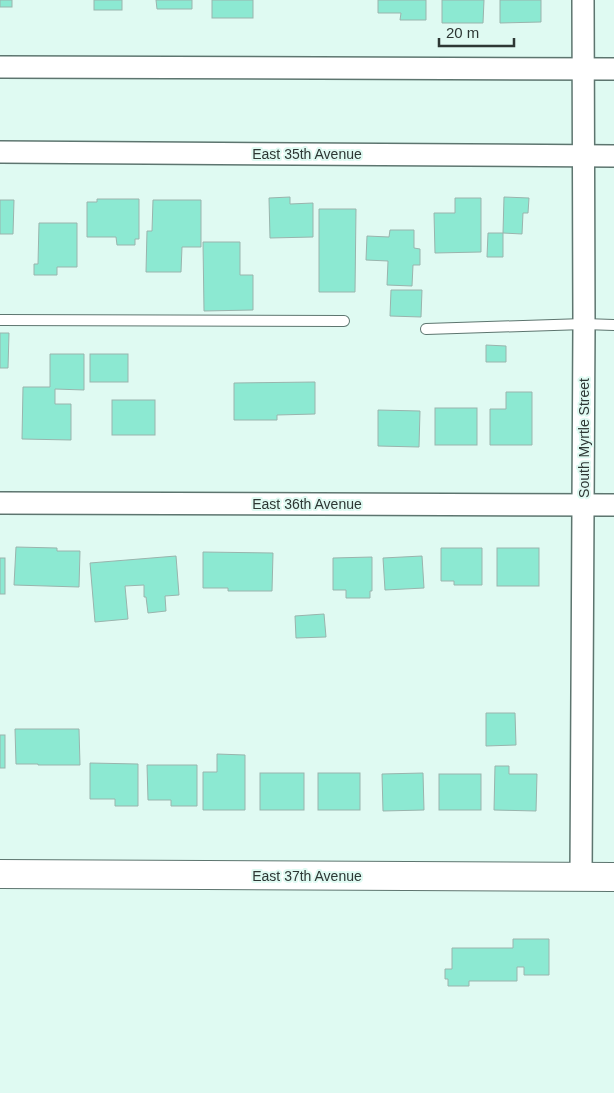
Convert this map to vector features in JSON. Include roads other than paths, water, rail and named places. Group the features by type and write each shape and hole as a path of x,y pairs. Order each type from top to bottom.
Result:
{"street":[{"name":"South Myrtle Street","path":"581,877 584,0"},
{"path":"0,67 614,69"},
{"name":"East 35th Avenue","path":"0,152 614,156"},
{"name":"East 36th Avenue","path":"0,503 614,505"},
{"name":"East 37th Avenue","path":"0,874 614,877"}],"lane":[{"path":"0,320 344,321"},
{"path":"426,329 584,324 614,325"}]}
